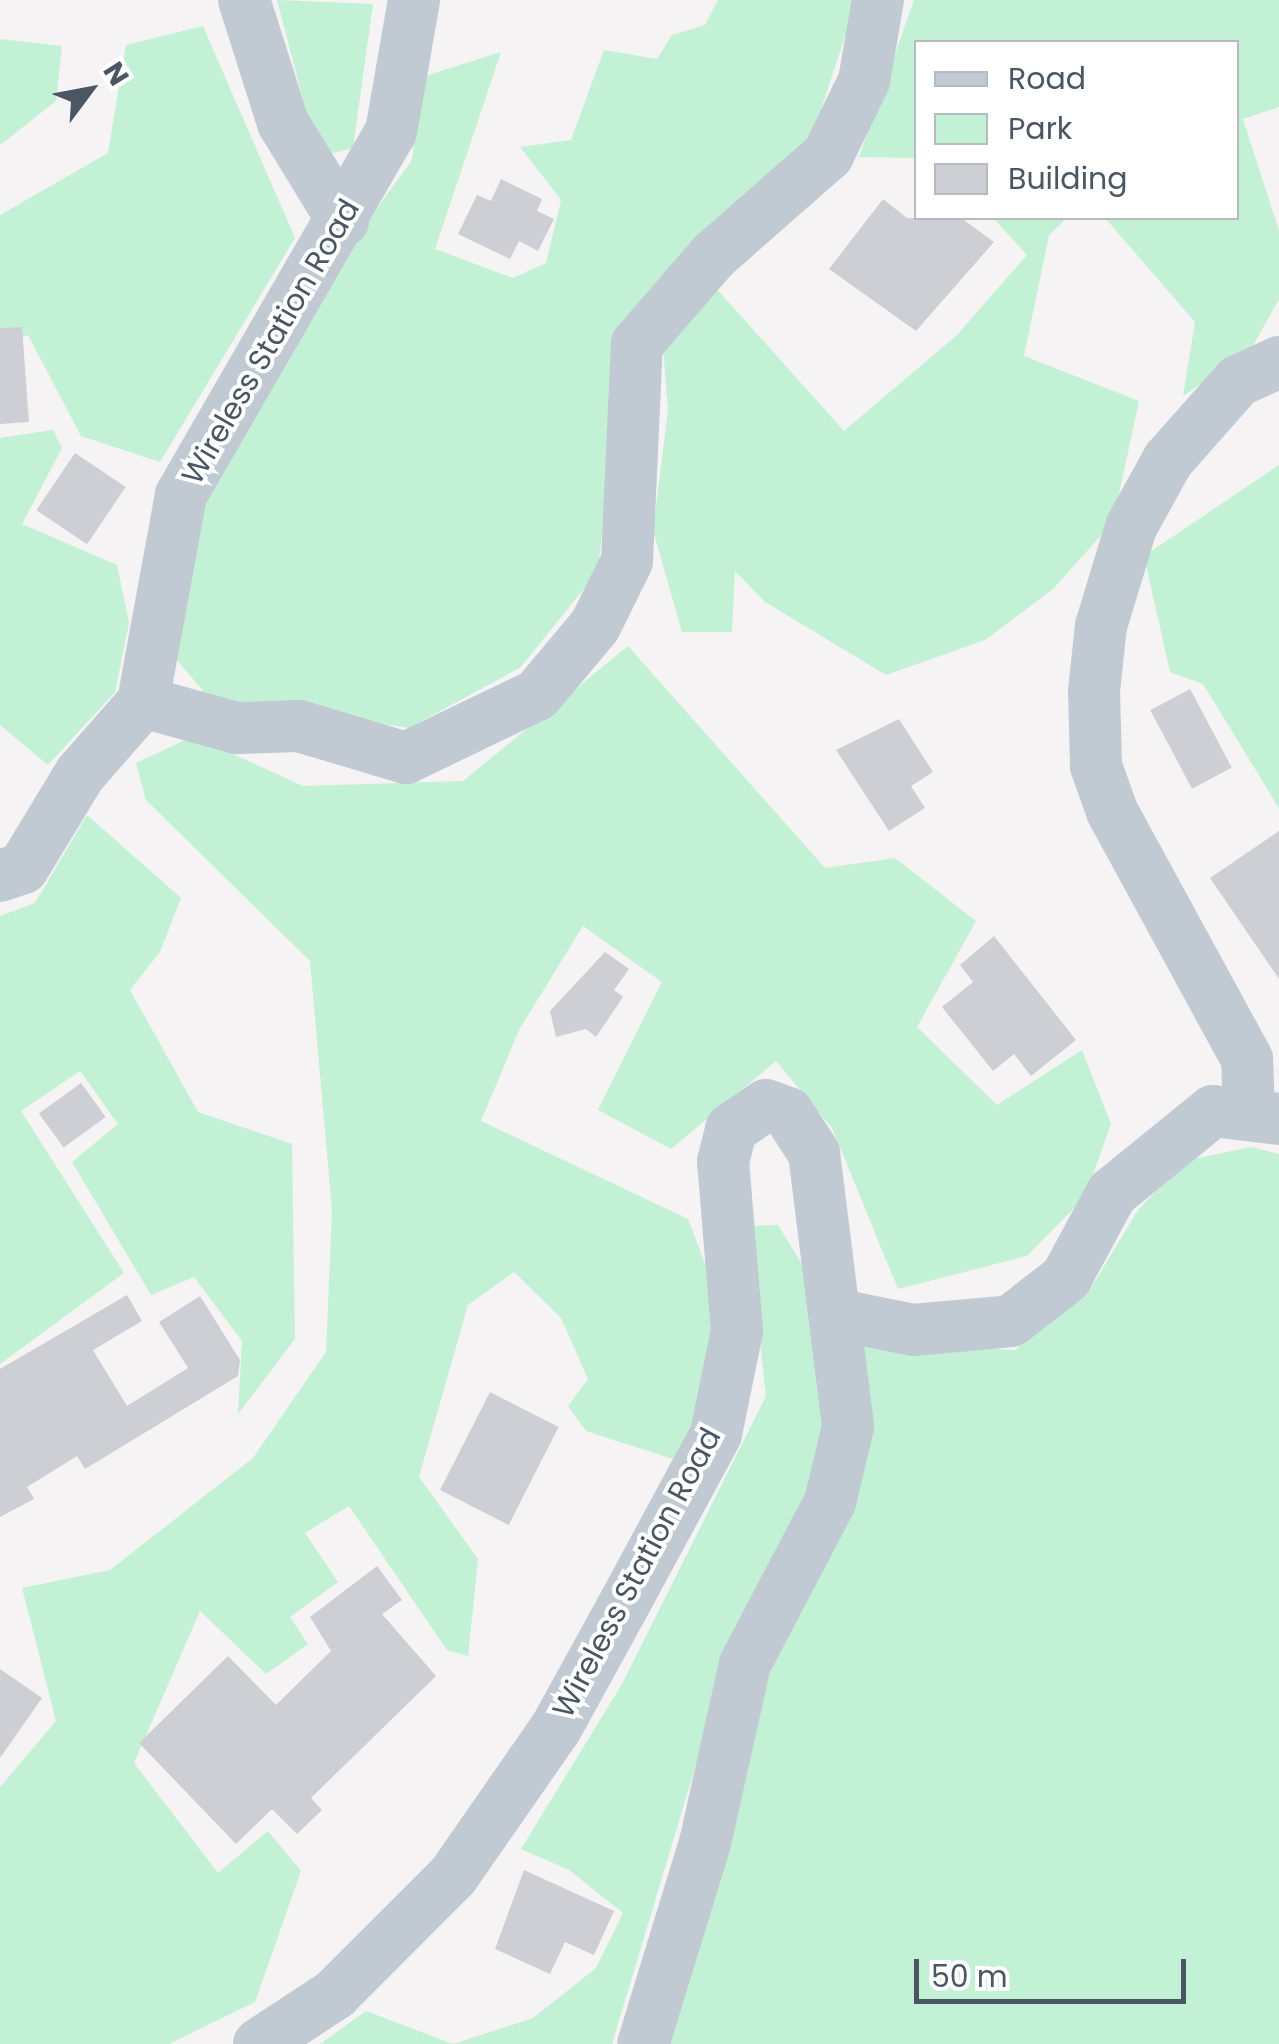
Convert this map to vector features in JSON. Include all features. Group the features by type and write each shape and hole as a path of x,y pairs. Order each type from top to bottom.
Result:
{"street":[{"path":"244,0 282,123 343,221"},
{"name":"Wireless Station Road","path":"144,702 182,495 391,132 414,0"},
{"path":"0,876 23,868 80,774 144,702 236,728 299,726 406,758 537,695 595,626 628,561 637,344 713,256 828,155 864,81 878,0"},
{"path":"839,1315 914,1330 1011,1322 1066,1278 1112,1193 1213,1111 1264,1115 1247,1059 1112,811 1096,766 1094,691 1101,626 1131,527 1168,460 1238,381 1279,362"},
{"name":"Wireless Station Road","path":"259,2044 335,1994 453,1876 556,1728 716,1434 736,1331 723,1162 746,1112 766,1104 804,1129 826,1206 848,1427 830,1502 745,1664 705,1843 643,2044"}],"green space":[{"path":"277,0 373,4 353,148 318,157"},
{"path":"718,0 857,0 812,137 624,327 598,571 521,667 409,728 210,699 171,653 202,492 292,325 412,160 422,77 501,52 435,249 513,278 546,263 561,200 520,147 571,140 604,50 657,59 672,35 705,25"},
{"path":"914,0 1279,0 1279,107 1243,119 1279,231 1279,299 1250,351 1183,396 1195,322 1107,220 1239,220 1239,40 914,40 914,158 859,157"},
{"path":"203,26 295,238 160,462 81,436 28,335 0,343 0,215 108,153 126,45"},
{"path":"0,39 62,46 56,101 0,145"},
{"path":"995,220 1065,220 1049,235 1024,356 1139,401 1113,522 1053,589 985,640 886,675 765,602 735,571 732,632 682,632 653,530 668,410 663,347 715,287 844,431 957,335 1027,255"},
{"path":"53,430 62,448 22,524 117,565 129,623 115,692 48,765 0,725 0,438"},
{"path":"1279,465 1279,808 1203,684 1170,672 1144,556"},
{"path":"628,646 825,868 895,858 976,921 917,1027 997,1105 1082,1050 1111,1124 1085,1197 1027,1256 898,1289 832,1128 776,1061 671,1149 598,1110 662,982 583,926 519,1030 481,1121 688,1219 712,1282 720,1361 676,1460 586,1431 568,1406 588,1379 561,1318 514,1272 468,1305 419,1477 478,1559 468,1656 447,1650 349,1506 305,1533 338,1582 290,1617 308,1644 266,1674 200,1611 134,1763 218,1873 268,1831 301,1871 255,2002 169,2044 0,2044 0,1787 56,1721 22,1588 110,1570 253,1458 326,1352 332,1211 310,961 146,800 136,763 194,736 303,786 463,781"},
{"path":"87,815 181,898 160,952 130,990 198,1112 292,1144 295,1339 238,1414 242,1341 194,1277 151,1295 72,1162 118,1124 80,1071 21,1111 124,1273 0,1364 0,916 35,903"},
{"path":"1251,1147 1279,1154 1279,2044 657,2044 854,1341 1015,1350 1094,1283 1138,1210 1184,1161"},
{"path":"778,1225 811,1279 824,1427 797,1523 719,1688 612,2044 453,2044 533,2018 596,1968 623,1913 569,1870 521,1849 622,1684 766,1396 747,1226"},
{"path":"366,2011 453,2044 320,2044"}],"building":[{"path":"501,179 542,199 537,211 554,219 538,251 519,241 510,259 458,234 477,195 491,201"},
{"path":"883,199 914,220 964,220 994,242 916,331 829,269"},
{"path":"22,327 29,422 0,424 0,328"},
{"path":"75,453 126,487 87,544 36,510"},
{"path":"1190,689 1232,768 1192,789 1150,710"},
{"path":"899,719 933,772 911,786 925,808 889,831 836,750"},
{"path":"1279,831 1279,979 1210,878"},
{"path":"994,936 1076,1040 1031,1076 1014,1054 993,1071 942,1007 973,982 960,965"},
{"path":"605,952 629,969 614,990 623,997 596,1037 586,1029 556,1037 550,1011"},
{"path":"81,1083 106,1117 64,1148 39,1114"},
{"path":"127,1295 142,1321 93,1350 127,1406 188,1368 159,1322 200,1296 240,1360 238,1376 85,1469 77,1456 27,1487 34,1499 0,1517 0,1369"},
{"path":"490,1392 559,1427 509,1525 440,1490"},
{"path":"377,1566 402,1600 382,1614 436,1676 311,1798 322,1810 297,1834 272,1809 236,1844 139,1743 228,1656 276,1705 331,1651 310,1617"},
{"path":"0,1669 42,1698 0,1758"},
{"path":"524,1870 614,1911 594,1955 565,1942 550,1974 495,1949"}]}
